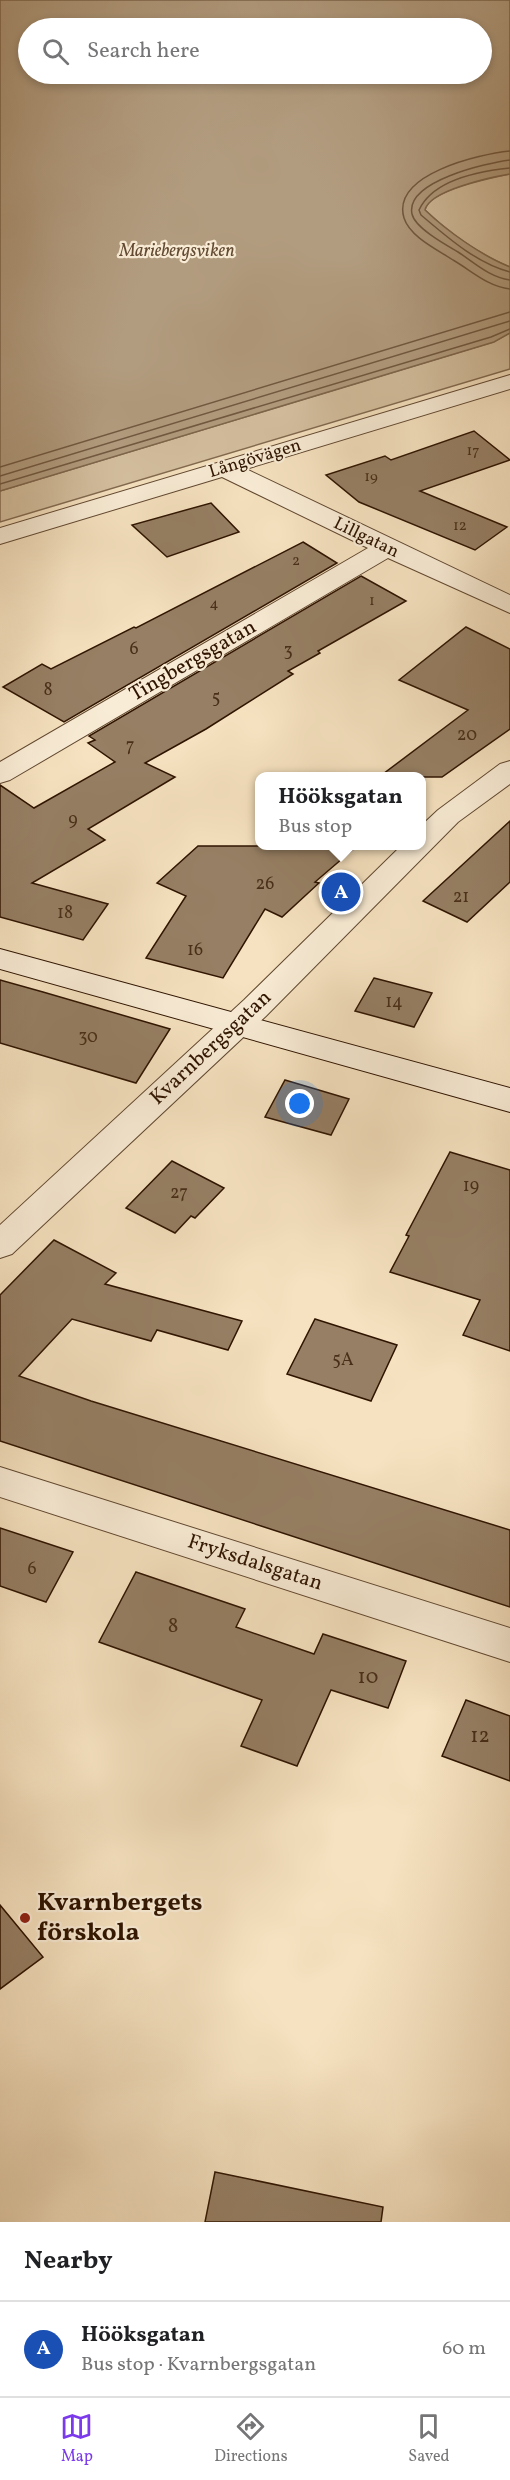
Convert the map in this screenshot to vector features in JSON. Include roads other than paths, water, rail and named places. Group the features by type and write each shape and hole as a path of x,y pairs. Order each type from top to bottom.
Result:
{"street":[{"name":"Långövägen","path":"0,536 510,382"},
{"name":"Lillgatan","path":"224,468 387,549 510,605"},
{"name":"Tingbergsgatan","path":"0,774 387,549"},
{"path":"426,838 448,816 510,770"},
{"name":"Kvarnbergsgatan","path":"0,1245 235,1025 414,850"},
{"path":"0,959 510,1100"},
{"name":"Fryksdalsgatan","path":"0,1482 510,1645"}],"water":[{"name":"Mariebergsviken","path":"0,0 510,0 510,174 476,181 437,196 425,210 465,242 510,267 510,333 494,342 0,491"}],"place":[{"name":"Hööksgatan","path":"341,892"},
{"name":"Kvarnbergets förskola","path":"25,1918"}]}
